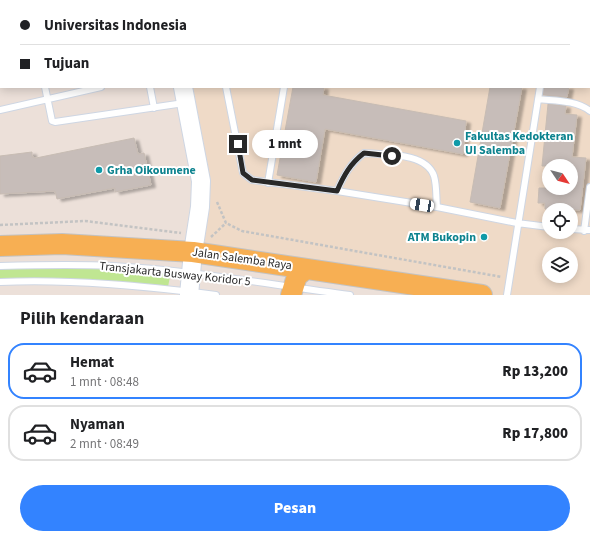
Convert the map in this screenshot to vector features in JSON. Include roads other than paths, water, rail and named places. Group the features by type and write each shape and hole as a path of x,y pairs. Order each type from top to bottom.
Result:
{"main road":[{"path":"185,95 201,181 200,241 191,273 189,293"},
{"name":"Jalan Salemba Raya","path":"0,246 200,241 306,269 482,295"},
{"path":"292,291 297,276 306,269"}],"lane":[{"path":"44,88 52,121 55,122 154,108 185,95"},
{"path":"0,110 47,98 96,88"},
{"path":"150,88 154,108"},
{"path":"226,88 243,173 252,180 337,191 542,226"},
{"path":"268,183 284,88"},
{"path":"507,295 540,88"},
{"path":"538,99 573,103 583,106 590,111"},
{"path":"337,191 346,172 353,162 364,153 420,160 429,166 434,177 437,207"},
{"path":"587,230 590,187"},
{"name":"Transjakarta Busway Koridor 5","path":"0,266 112,266 191,273 292,291 350,295"},
{"name":"Transjakarta Busway Koridor 5","path":"0,282 44,280 216,295"}],"place":[{"name":"Fakultas Kedokteran UI Salemba","path":"457,143"},
{"name":"Grha Oikoumene","path":"99,170"},
{"name":"ATM Bukopin","path":"484,237"}]}
